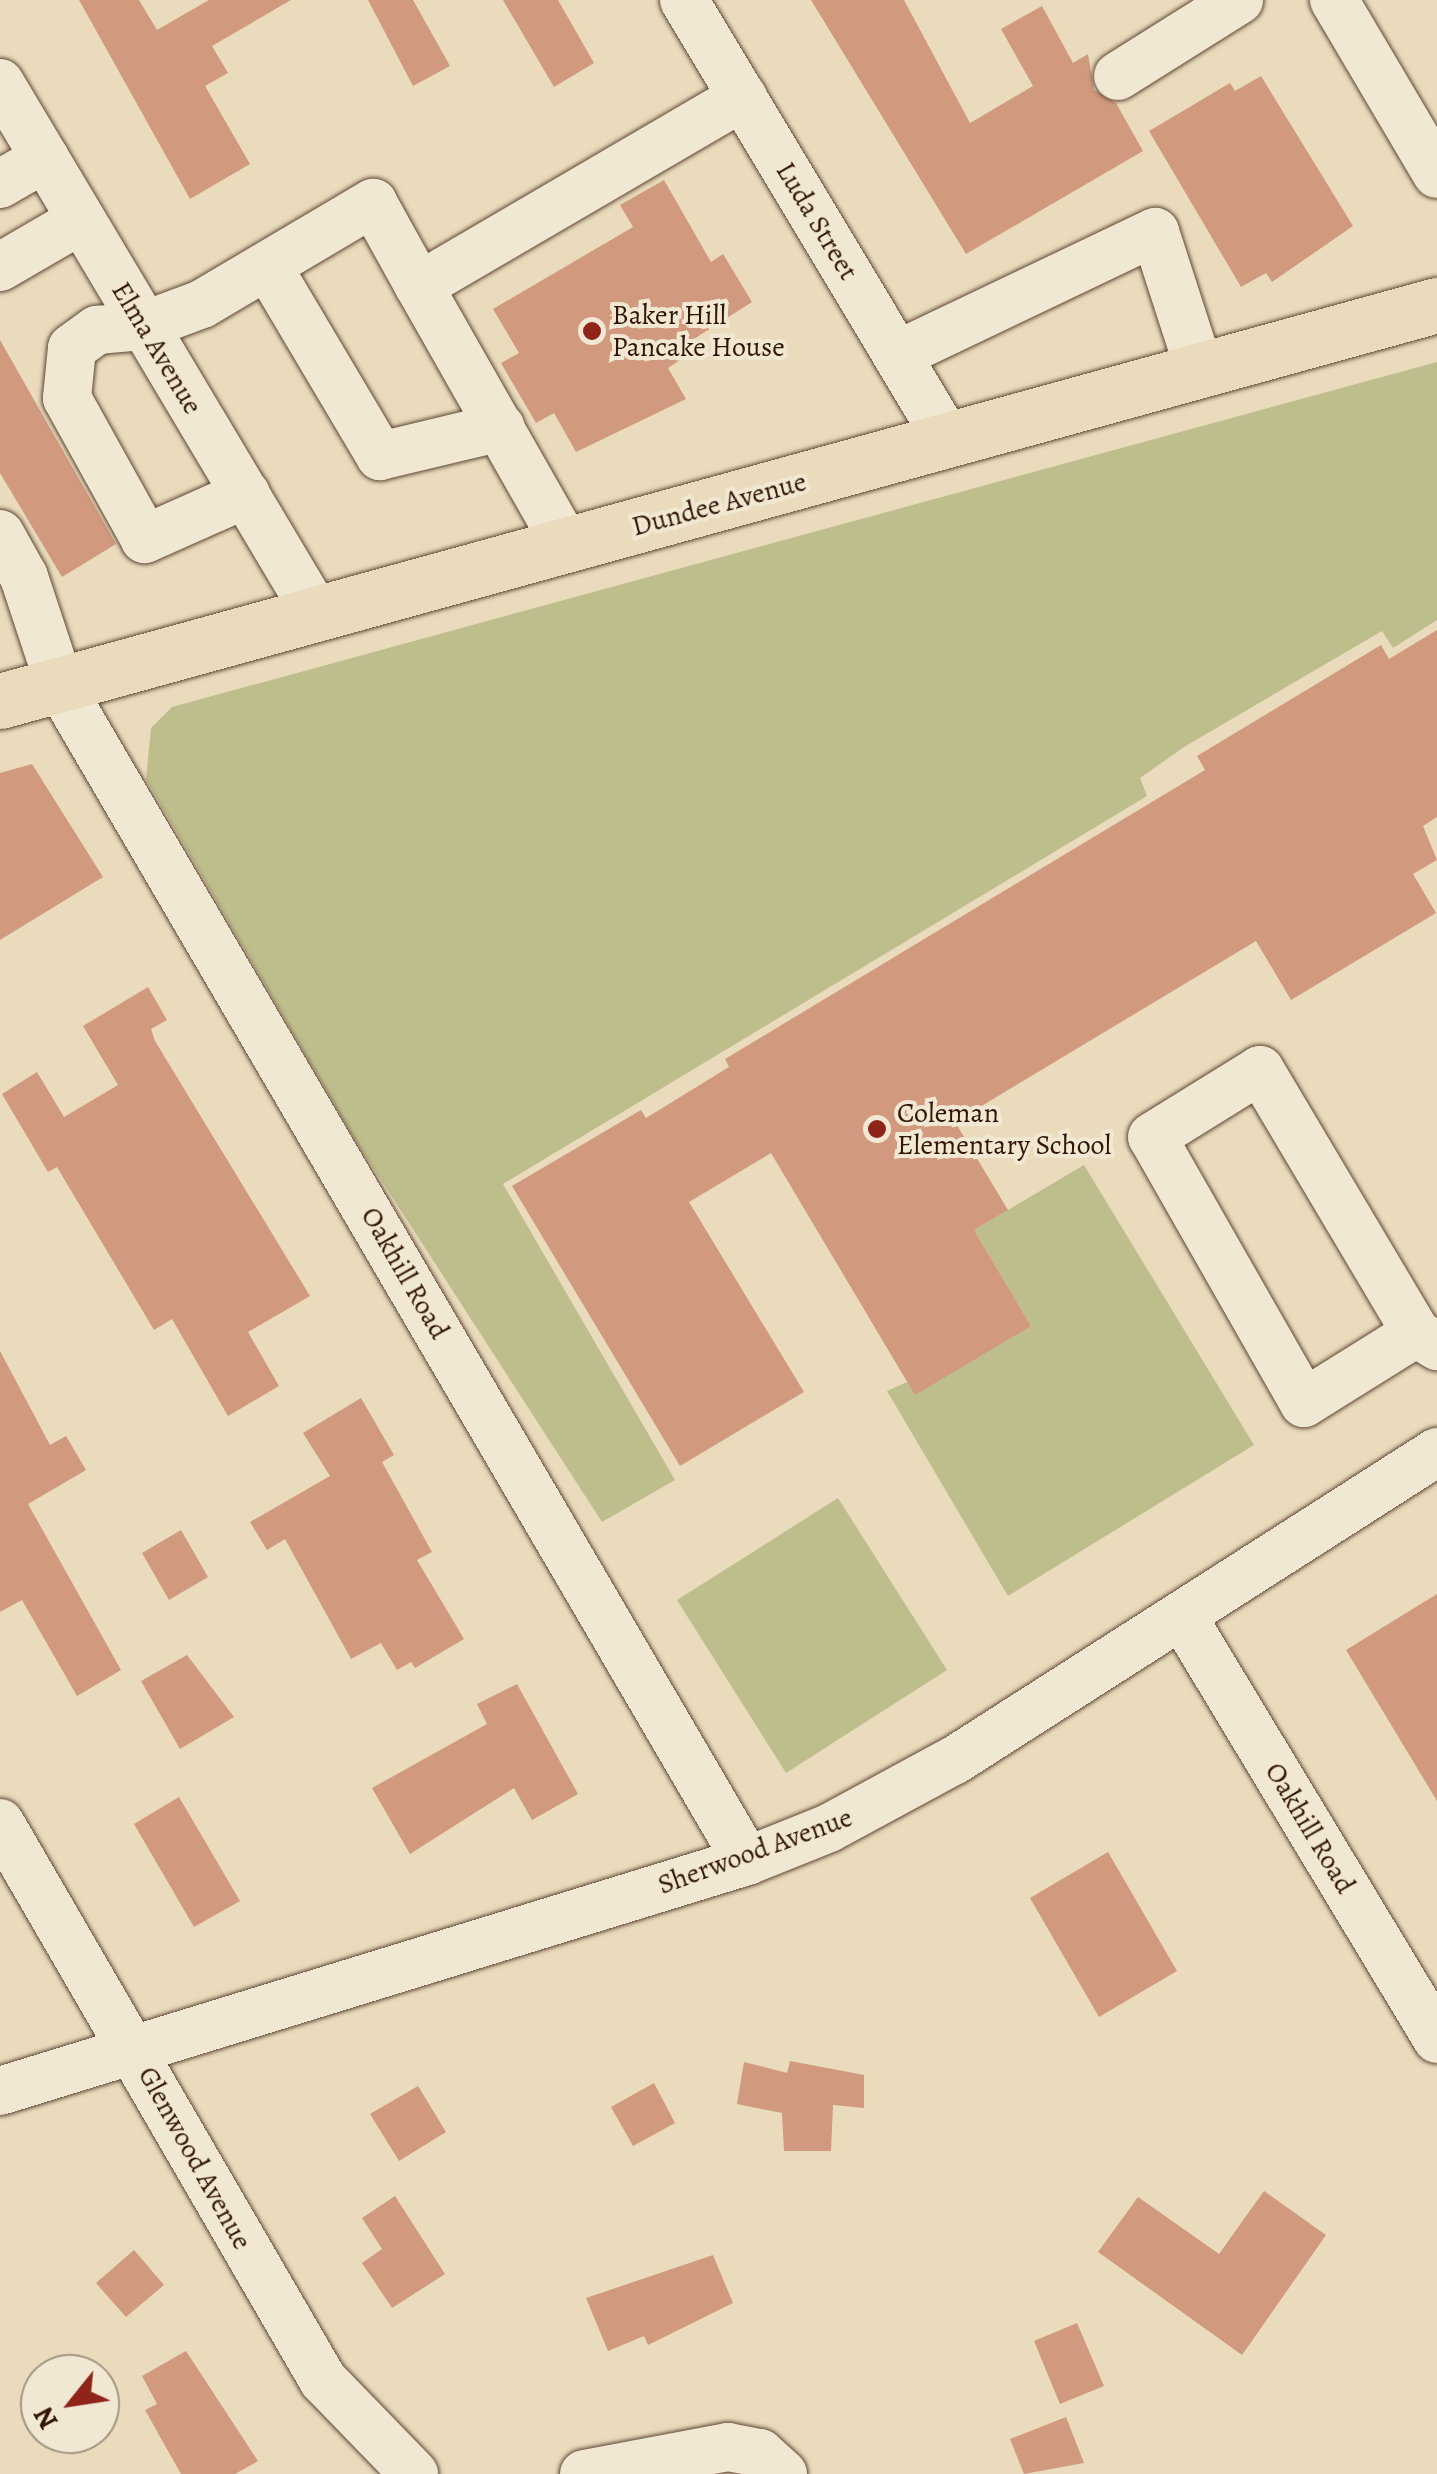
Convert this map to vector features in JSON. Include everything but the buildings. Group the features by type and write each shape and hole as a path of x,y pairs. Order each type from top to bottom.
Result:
{"main road":[{"name":"Dundee Avenue","path":"1,698 60,686 1437,305"}],"street":[{"name":"Luda Street","path":"684,0 949,442"},
{"path":"1118,76 1239,0"},
{"path":"1334,0 1437,174"},
{"name":"Elma Avenue","path":"0,83 316,613"},
{"path":"420,286 743,97"},
{"path":"0,184 45,158"},
{"path":"246,494 145,538 68,398 72,348 97,330 143,326 268,267 373,202 566,544"},
{"path":"0,268 81,220"},
{"path":"897,355 1156,232 1200,372"},
{"path":"268,267 380,456 501,426"},
{"name":"Oakhill Road","path":"0,534 24,577 60,686 747,1860"},
{"path":"1260,1070 1426,1340 1304,1403 1152,1137 1260,1070"},
{"name":"Sherwood Avenue","path":"0,2091 747,1860 886,1800 1437,1452"},
{"name":"Oakhill Road","path":"1182,1616 1437,2039"},
{"name":"Glenwood Avenue","path":"0,1822 323,2380 414,2474"},
{"path":"584,2474 728,2447 760,2453 783,2474"}],"green space":[{"path":"1437,362 1437,620 1393,648 1382,631 1184,747 1140,778 1147,796 503,1184 675,1480 602,1522 356,1141 146,779 151,728 172,707"},
{"path":"1084,1165 1254,1445 1008,1596 887,1391 1031,1326 974,1230"},
{"path":"838,1498 947,1670 786,1773 677,1600"}],"place":[{"name":"Baker Hill Pancake House","path":"592,331"},
{"name":"Coleman Elementary School","path":"877,1129"}]}
